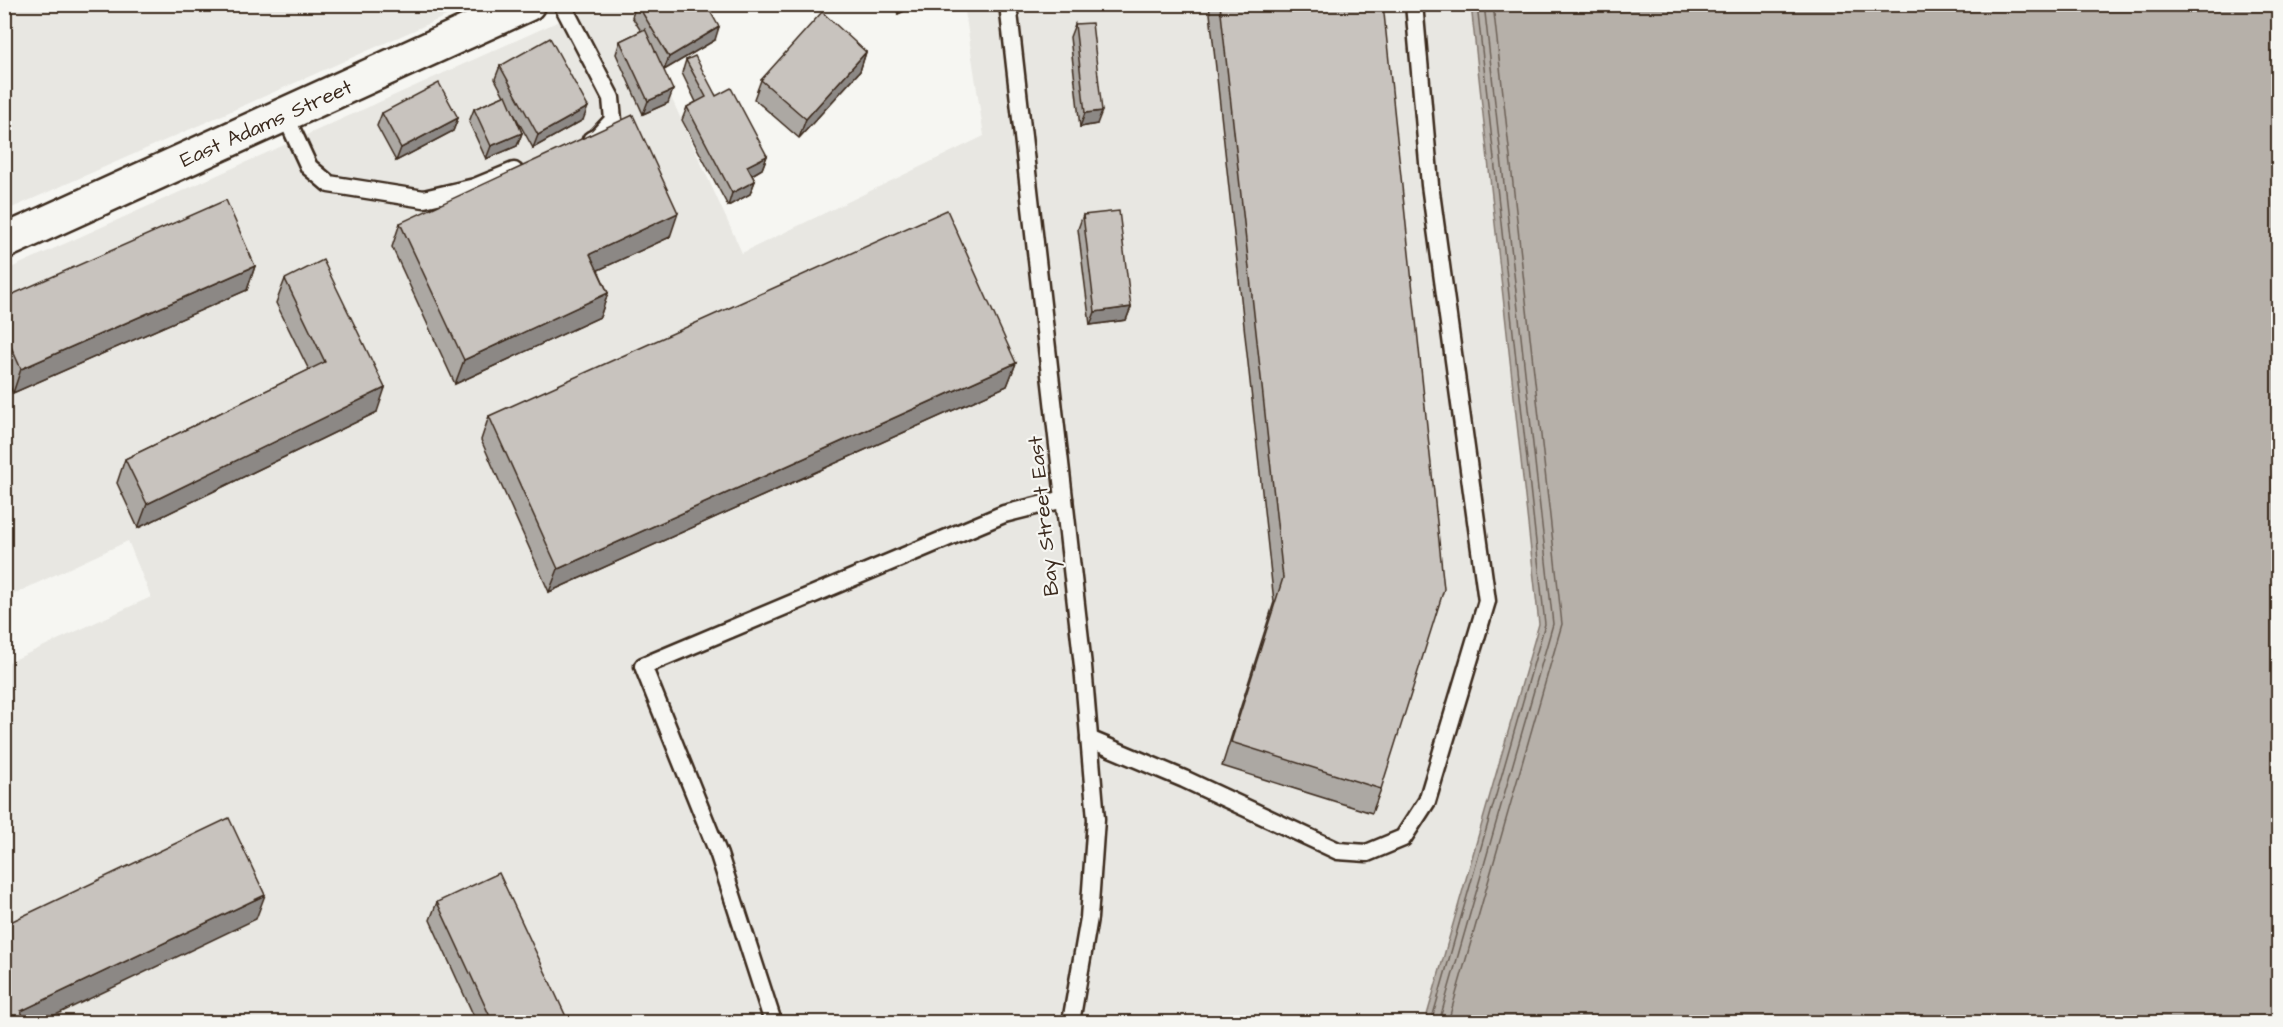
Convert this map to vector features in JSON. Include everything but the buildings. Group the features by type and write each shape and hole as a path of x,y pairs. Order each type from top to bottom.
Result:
{"street":[{"name":"East Adams Street","path":"4,242 528,4"}],"lane":[{"path":"562,4 611,98 613,120 597,137 577,146"},
{"name":"Bay Street East","path":"1008,4 1064,499 1096,819 1089,918 1071,1023"},
{"path":"1089,740 1184,779 1338,851 1367,853 1403,838 1427,801 1487,601 1430,186 1414,4"},
{"path":"285,115 309,167 329,184 424,199 475,187 526,166"},
{"path":"773,1023 719,855 644,666 1004,514 1064,499"}],"shaded area":[{"path":"5,4 471,4 471,5 5,211"},
{"path":"595,5 629,5 742,253 984,136 964,5 1471,5 1539,624 1425,1022 5,1022 5,664 151,597 128,541 5,598 4,271"}],"water":[{"path":"1471,5 2278,5 2278,1022 1425,1022 1539,624"}]}
